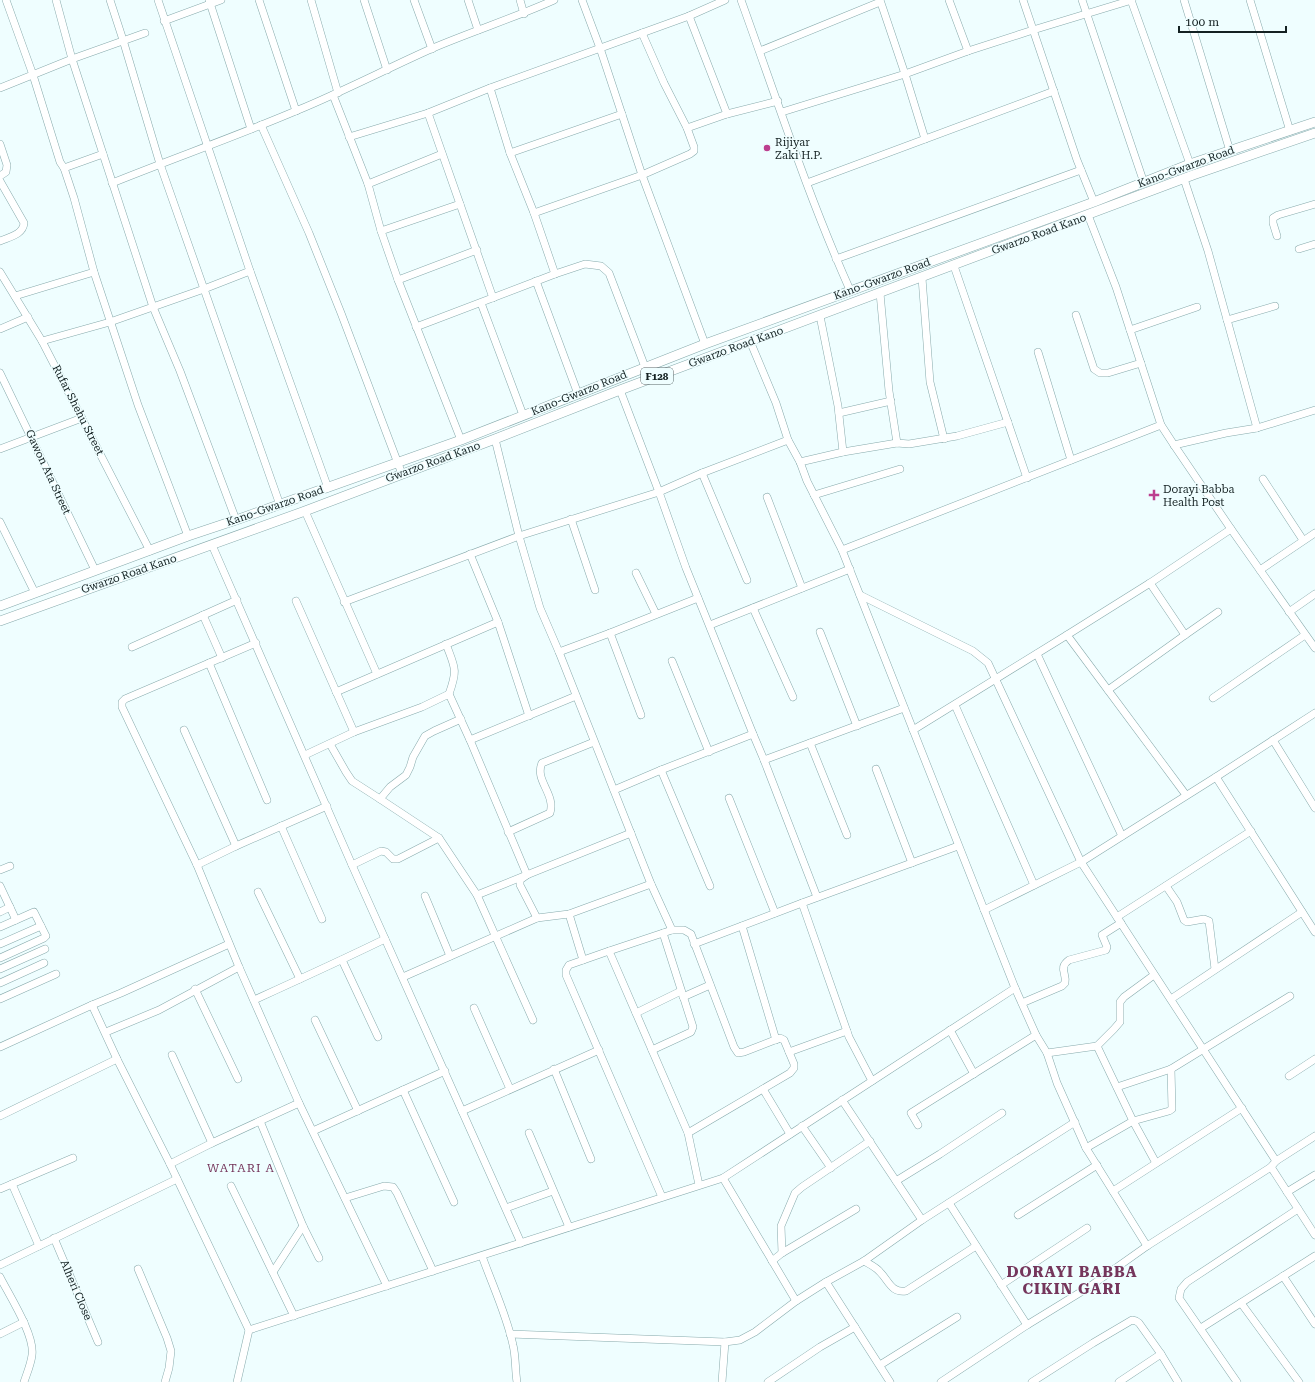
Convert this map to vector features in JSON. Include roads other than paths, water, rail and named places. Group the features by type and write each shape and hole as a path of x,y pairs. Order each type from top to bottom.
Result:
{"main road":[{"name":"Kano-Gwarzo Road","path":"0,606 188,536 280,505 461,440 705,344 1094,202 1190,164 1315,122"},
{"name":"Gwarzo Road Kano","path":"0,621 305,511 496,439 620,390 1184,179 1315,133"},
{"path":"1021,228 1026,239"}],"street":[{"path":"6,0 33,75 60,162 64,168 74,198 94,272 138,405 188,536"},
{"path":"56,0 72,59 153,307 180,371 236,520"},
{"path":"110,0 160,164 280,505"},
{"path":"158,0 250,271 328,488"},
{"path":"164,21 210,2 221,0"},
{"path":"259,0 296,111"},
{"path":"311,0 336,94 349,136 368,184 381,231 398,280 461,440"},
{"path":"364,0 387,70"},
{"path":"414,0 432,49"},
{"path":"468,0 478,30"},
{"path":"520,0 524,14"},
{"path":"112,183 296,111 432,49 478,30 524,14 554,0"},
{"path":"582,0 600,48 642,175 705,344"},
{"path":"349,136 428,112 689,16 725,0"},
{"path":"741,0 807,183 836,260 850,290"},
{"path":"949,0 968,51"},
{"path":"1023,0 1081,170 1094,202"},
{"path":"1082,0 1144,183"},
{"path":"782,112 905,74 968,51 1131,0 1190,164"},
{"path":"1184,0 1230,151"},
{"path":"1250,0 1290,130"},
{"path":"760,51 880,1 925,139"},
{"path":"210,2 251,129"},
{"path":"689,16 727,114"},
{"path":"0,88 72,59 145,33"},
{"path":"534,213 642,175 694,151 687,128 664,83 642,33"},
{"path":"490,88 510,153 534,213 555,274"},
{"path":"807,183 1054,91"},
{"path":"687,128 727,114 778,101"},
{"path":"428,112 493,298"},
{"path":"510,153 622,114"},
{"path":"260,125 309,233 402,474"},
{"path":"0,144 7,165 6,172 0,176"},
{"path":"64,168 103,154"},
{"path":"368,184 442,154"},
{"path":"836,260 1081,170"},
{"path":"1184,179 1197,214 1257,428"},
{"path":"0,181 24,224 24,228 20,232 0,241"},
{"path":"381,231 460,204"},
{"path":"1277,236 1272,223 1273,218 1278,215 1315,204"},
{"path":"1088,216 1116,287 1161,425 1231,529 1315,648"},
{"path":"1299,249 1315,244"},
{"path":"398,280 476,250"},
{"path":"416,327 585,264 601,266 609,273 645,367"},
{"path":"954,266 1027,478"},
{"path":"42,341 110,322 204,290 250,271"},
{"name":"Rufar Shehu Street","path":"0,272 42,341 150,551"},
{"path":"15,296 94,272"},
{"path":"922,278 930,382 944,439"},
{"path":"536,281 578,394"},
{"path":"880,293 891,401 897,443"},
{"path":"481,303 524,415"},
{"path":"1227,320 1275,306"},
{"path":"1130,330 1197,307"},
{"path":"1076,315 1094,369 1100,373 1108,373 1141,363"},
{"path":"820,316 839,413 843,452"},
{"path":"0,329 28,317"},
{"path":"750,342 776,403 788,440 800,462 814,495 850,569 1015,988 1036,1035 1046,1053 1086,1148 1148,1246"},
{"path":"1038,352 1071,460"},
{"name":"Gawon Ata Street","path":"0,373 95,570"},
{"path":"620,390 686,568 710,625 752,734 764,760 817,897"},
{"path":"839,413 891,401"},
{"path":"1174,445 1226,433 1257,428 1315,410"},
{"path":"0,449 82,418"},
{"path":"800,462 843,452 897,443 909,444 944,439 1008,422"},
{"path":"842,550 1161,425"},
{"path":"496,439 519,536 540,608 559,652 651,884 672,930"},
{"path":"344,602 519,536 659,492 702,473 788,440"},
{"path":"814,495 900,469"},
{"path":"702,473 747,580"},
{"path":"1263,479 1303,540"},
{"path":"767,497 802,588"},
{"path":"305,511 377,674"},
{"path":"571,519 595,590"},
{"path":"0,522 35,593"},
{"path":"913,730 996,680 1150,583 1231,529"},
{"path":"1260,570 1303,540 1315,534"},
{"path":"212,545 352,865 521,1242"},
{"path":"470,554 498,622 529,716"},
{"path":"710,625 850,569"},
{"path":"636,573 656,614"},
{"path":"1150,583 1185,635"},
{"path":"1289,612 1315,594"},
{"path":"860,595 973,651 988,663 1081,862 1276,1161"},
{"path":"559,652 698,598"},
{"path":"132,647 237,600"},
{"path":"296,601 354,732"},
{"path":"753,608 793,697"},
{"path":"1108,690 1218,612"},
{"path":"203,615 222,658"},
{"path":"336,692 498,622"},
{"path":"820,632 857,726"},
{"path":"610,633 641,715"},
{"path":"1067,635 1186,795"},
{"path":"1213,698 1305,635"},
{"path":"256,643 125,699 122,702 122,707 197,865 229,944 299,1103 387,1286"},
{"path":"446,644 455,668 455,674 449,694 527,875"},
{"path":"1037,654 1122,836"},
{"path":"672,661 709,752"},
{"path":"209,663 267,800"},
{"path":"305,755 354,732 422,707 449,694"},
{"path":"470,740 576,696"},
{"path":"954,705 1034,885"},
{"path":"764,760 904,708"},
{"path":"984,910 1081,862 1216,777 1315,712"},
{"path":"380,799 390,787 406,775 413,757 425,736 434,730 461,719"},
{"path":"184,730 236,846"},
{"path":"614,790 752,734"},
{"path":"1273,740 1315,808"},
{"path":"508,832 550,813 552,806 551,798 540,774 542,763 594,742"},
{"path":"810,743 847,835"},
{"path":"330,744 352,781 439,838 477,895 533,1020"},
{"path":"876,769 912,862"},
{"path":"661,770 710,886"},
{"path":"1216,777 1315,932"},
{"path":"729,798 775,913"},
{"path":"197,865 327,806"},
{"path":"282,826 322,919"},
{"path":"1022,1003 1062,986 1066,979 1062,968 1068,960 1106,950 1107,947 1102,935 1119,920 1166,886 1251,831"},
{"path":"477,895 631,833"},
{"path":"352,865 382,851 386,852 393,859 398,859 439,838"},
{"path":"694,944 817,897 958,846"},
{"path":"0,870 10,866"},
{"path":"527,875 520,880 520,885 537,918"},
{"path":"403,977 537,918 569,914 651,884"},
{"path":"0,886 3,897 16,920"},
{"path":"1166,886 1177,902 1184,920 1187,922 1204,919 1209,921 1215,969"},
{"path":"258,892 300,979"},
{"path":"425,896 450,956"},
{"path":"802,903 847,1031 872,1081"},
{"path":"0,912 10,907"},
{"path":"0,927 34,912 46,936 0,958"},
{"path":"1170,999 1302,912"},
{"path":"569,914 582,960"},
{"path":"0,944 41,926"},
{"path":"742,926 776,1040"},
{"path":"662,1197 566,975 566,970 569,965 672,930 684,930 691,934 734,1047 738,1052 744,1052 780,1038 784,1040 794,1068 790,1073 688,1133"},
{"path":"652,1050 691,1032 693,1026 663,933"},
{"path":"254,1000 314,974 385,938"},
{"path":"0,1047 92,1004 121,994 229,944"},
{"path":"0,969 45,949"},
{"path":"609,951 688,1133 699,1185"},
{"path":"342,960 378,1037"},
{"path":"44,963 0,983 3,997 56,974"},
{"path":"106,1032 159,1010 195,989 239,967"},
{"path":"1046,1053 1097,1046 1120,1022 1120,1002 1124,996 1154,975"},
{"path":"636,1012 710,985"},
{"path":"249,1330 723,1178 1015,988"},
{"path":"195,989 238,1080"},
{"path":"1117,1087 1171,1069 1290,996"},
{"path":"92,1004 106,1032 117,1060 170,1164 249,1330 237,1382"},
{"path":"474,1008 510,1089"},
{"path":"315,1020 358,1111"},
{"path":"950,1030 974,1074"},
{"path":"789,1052 847,1031"},
{"path":"918,1125 911,1113 1036,1035"},
{"path":"1097,1046 1133,1121 1156,1163"},
{"path":"462,1111 599,1050"},
{"path":"172,1055 212,1143"},
{"path":"1289,1076 1315,1059"},
{"path":"0,1116 117,1060"},
{"path":"554,1069 590,1159"},
{"path":"1086,1148 1133,1121 1172,1109 1171,1069"},
{"path":"313,1132 445,1071"},
{"path":"763,1089 790,1134"},
{"path":"404,1090 454,1202"},
{"path":"842,1100 922,1220"},
{"path":"170,1164 299,1103"},
{"path":"1113,1191 1242,1108"},
{"path":"896,1181 1002,1113"},
{"path":"260,1121 303,1226 319,1258"},
{"path":"510,1334 725,1342 740,1340 755,1332 796,1301 864,1261 922,1220 1075,1122"},
{"path":"802,1126 830,1168"},
{"path":"529,1133 568,1227"},
{"path":"941,1382 1027,1325 1089,1287 1148,1246 1271,1167 1276,1161 1315,1136"},
{"path":"782,1253 781,1226 795,1193 870,1141"},
{"path":"0,1189 73,1158"},
{"path":"1018,1215 1097,1166"},
{"path":"1271,1167 1314,1233"},
{"path":"1287,1192 1315,1175"},
{"path":"723,1178 796,1301"},
{"path":"0,1265 177,1179"},
{"path":"12,1184 39,1246"},
{"path":"231,1186 294,1316"},
{"path":"345,1198 384,1186 393,1188 397,1193 433,1271"},
{"path":"506,1208 553,1191"},
{"path":"949,1203 1027,1325"},
{"path":"772,1261 782,1253 856,1209"},
{"path":"1237,1382 1179,1298 1181,1289 1187,1282 1298,1209"},
{"path":"273,1272 303,1226"},
{"path":"1001,1285 1087,1228"},
{"name":"Alheri Close","path":"54,1238 98,1342"},
{"path":"864,1261 879,1271 895,1290 900,1292 906,1291 976,1246"},
{"path":"482,1256 514,1347 517,1382"},
{"path":"1201,1328 1315,1256"},
{"path":"138,1269 171,1351 166,1382"},
{"path":"1283,1276 1315,1324"},
{"path":"0,1277 24,1322 31,1343 33,1354 24,1382"},
{"path":"826,1282 890,1382"},
{"path":"1241,1303 1299,1382"},
{"path":"880,1365 957,1317"},
{"path":"1032,1382 1132,1320 1139,1323 1161,1354 1178,1382"},
{"path":"0,1334 24,1322"},
{"path":"768,1382 820,1347 855,1327"},
{"path":"722,1382 725,1342"},
{"path":"1119,1382 1161,1354"}],"place":[{"name":"Rijiyar Zaki H.P.","path":"767,148"},
{"name":"Dorayi Babba Health Post","path":"1154,495"}],"district":[{"name":"WATARI A","path":"241,1168"},
{"name":"DORAYI BABBA CIKIN GARI","path":"1072,1280"}]}
